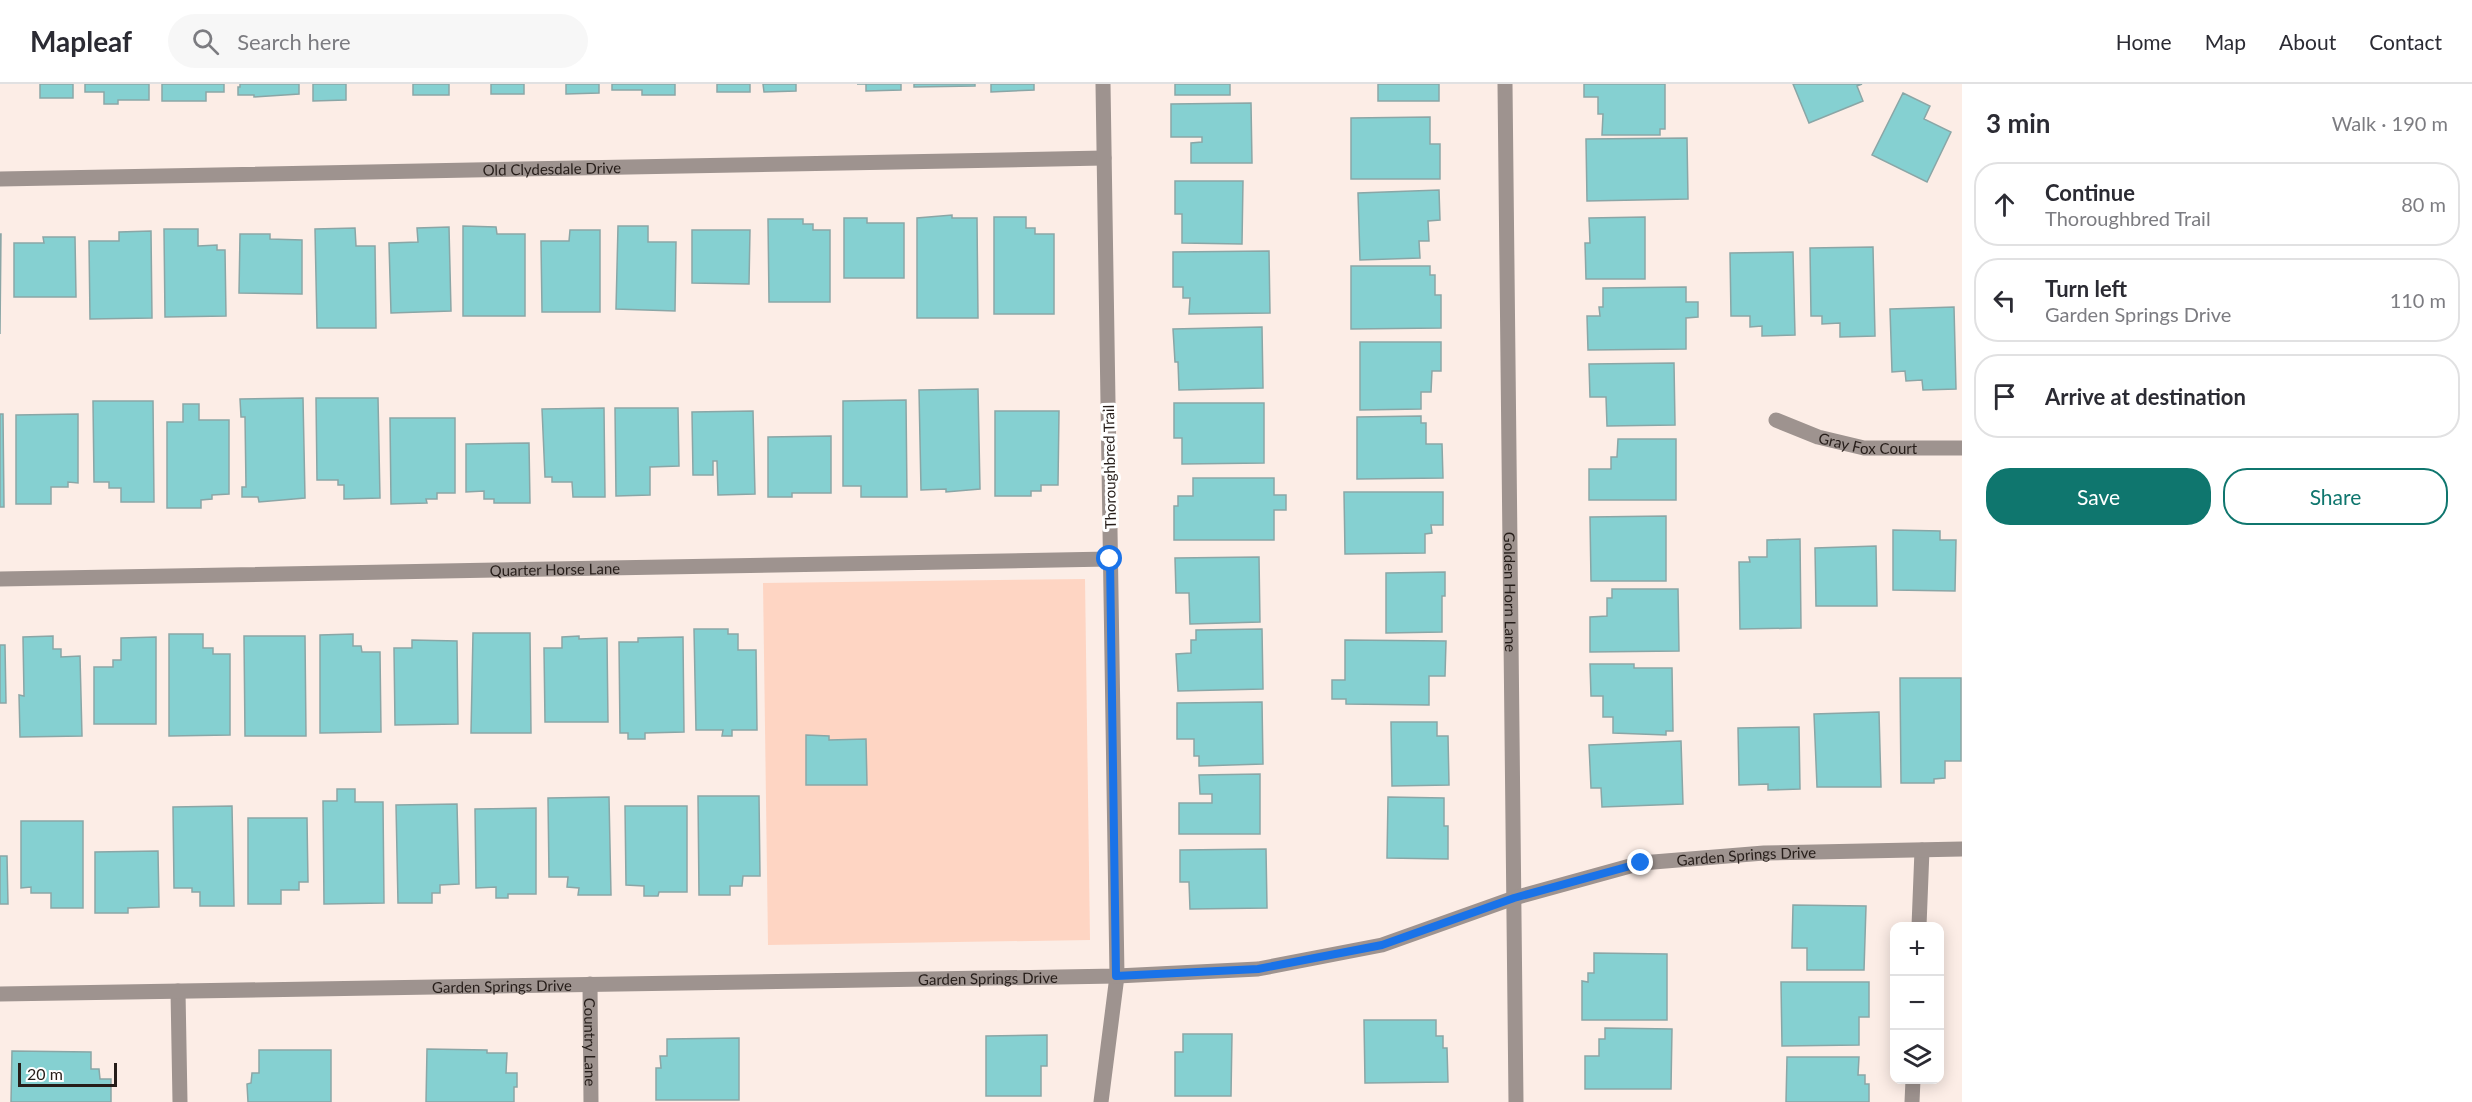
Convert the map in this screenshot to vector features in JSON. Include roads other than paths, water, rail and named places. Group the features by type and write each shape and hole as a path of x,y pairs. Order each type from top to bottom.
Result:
{"street":[{"name":"Thoroughbred Trail","path":"1101,1102 1116,976 1103,84"},
{"name":"Golden Horn Lane","path":"1505,84 1516,1102"},
{"name":"Old Clydesdale Drive","path":"0,179 1104,158"},
{"name":"Gray Fox Court","path":"1776,420 1818,437 1864,448 1962,448"},
{"name":"Quarter Horse Lane","path":"0,579 1110,559"},
{"name":"Garden Springs Drive","path":"0,994 1116,976 1258,969 1382,945 1514,898 1641,863 1764,853 1962,849"},
{"path":"1919,922 1922,850"},
{"name":"Country Lane","path":"590,984 591,1102"},
{"path":"178,991 180,1102"},
{"path":"1912,1102 1913,1084"}]}
